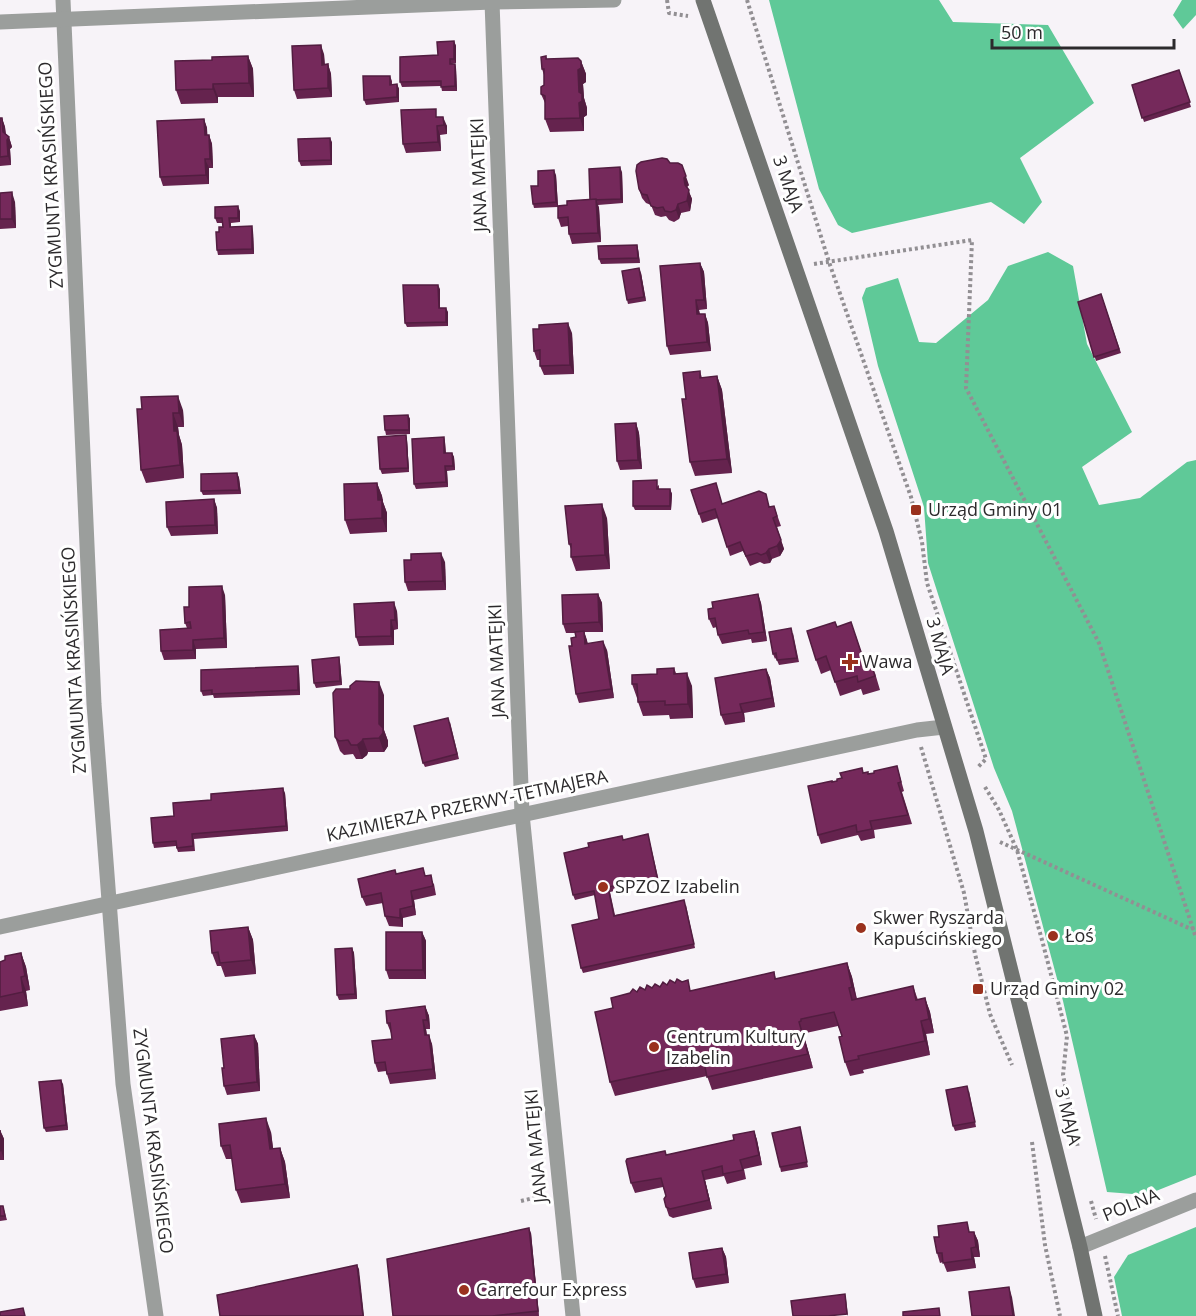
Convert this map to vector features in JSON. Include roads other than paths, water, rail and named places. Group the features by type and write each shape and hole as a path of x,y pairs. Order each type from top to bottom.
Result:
{"street":[{"name":"ZYGMUNTA KRASIŃSKIEGO","path":"63,0 94,704 123,1084 156,1316"},
{"path":"0,22 492,2 614,0"},
{"name":"3 MAJA","path":"703,0 886,531 975,831 1080,1247 1095,1316"},
{"name":"JANA MATEJKI","path":"492,2 522,814 573,1316"},
{"name":"KAZIMIERZA PRZERWY-TETMAJERA","path":"0,927 917,730 944,727"},
{"name":"POLNA","path":"1080,1247 1196,1200"}],"place":[{"name":"Urząd Gminy 01","path":"916,510"},
{"name":"Wawa","path":"850,662"},
{"name":"SPZOZ Izabelin","path":"603,887"},
{"name":"Skwer Ryszarda Kapuścińskiego","path":"861,928"},
{"name":"Łoś","path":"1053,936"},
{"name":"Urząd Gminy 02","path":"978,989"},
{"name":"Centrum Kultury Izabelin","path":"654,1047"},
{"name":"Carrefour Express","path":"464,1290"}]}
